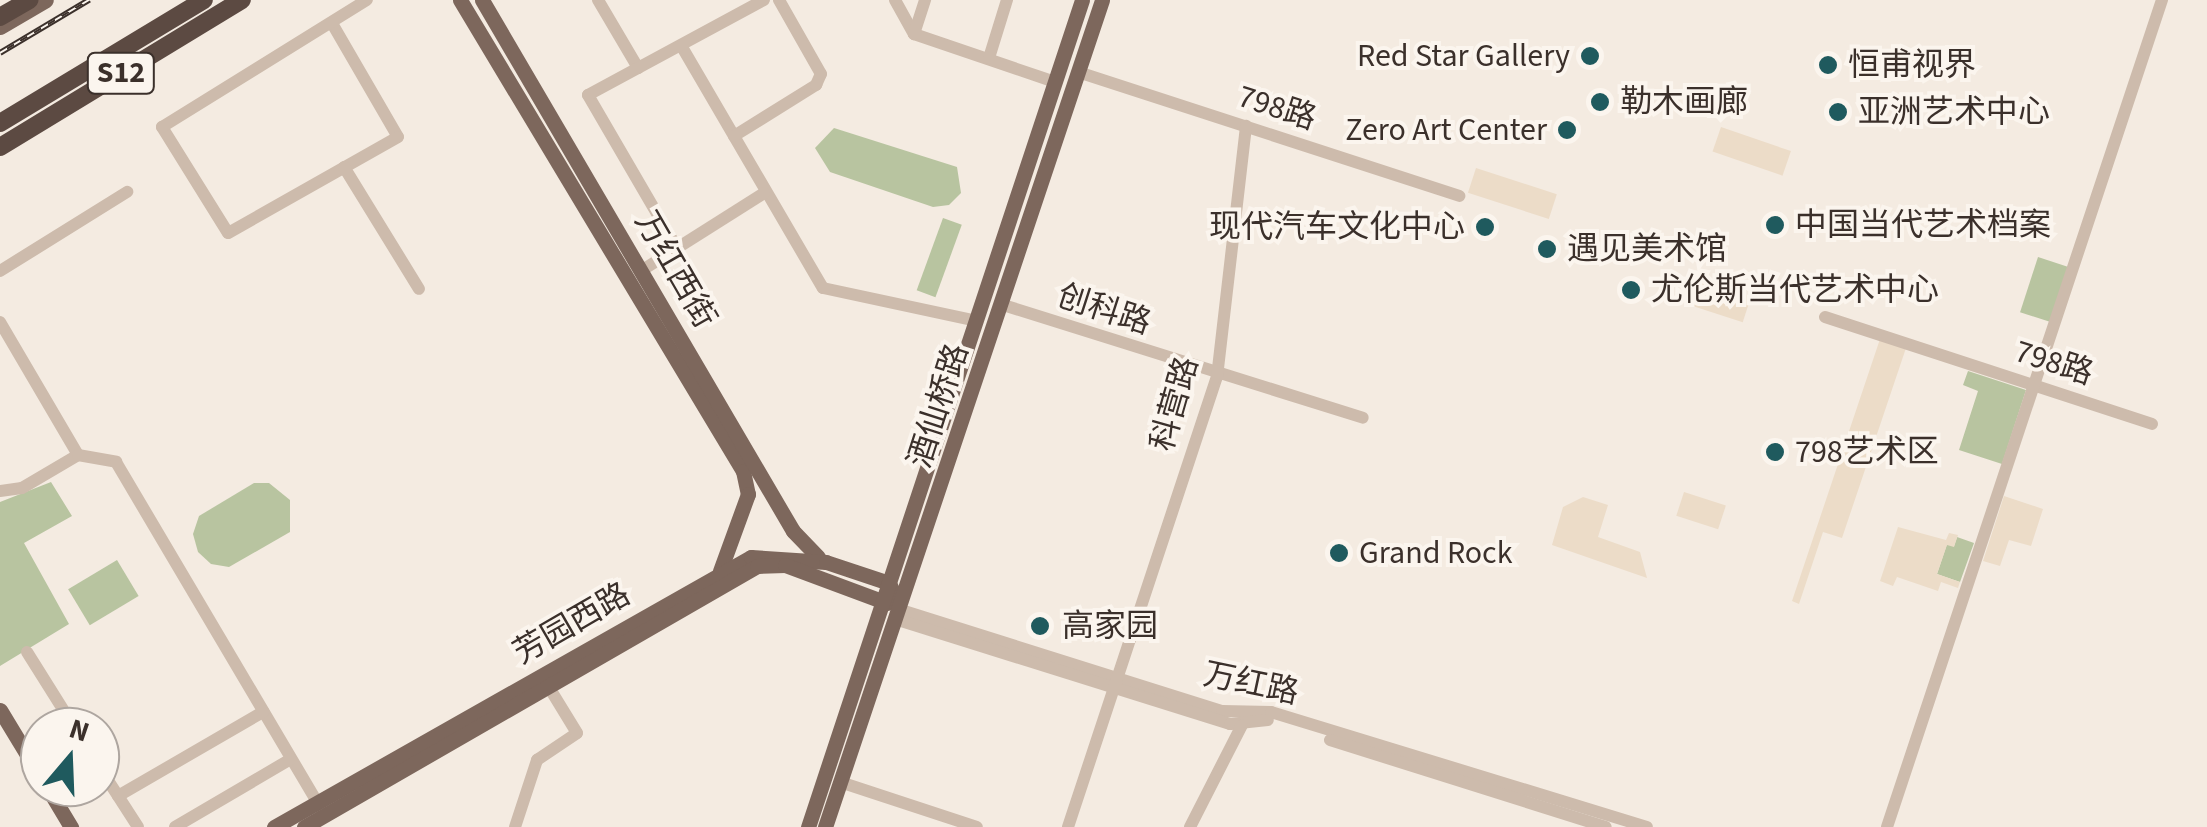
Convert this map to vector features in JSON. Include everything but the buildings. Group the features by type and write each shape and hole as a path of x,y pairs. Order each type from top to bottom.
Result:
{"highway":[{"path":"0,17 29,0"},
{"name":"S12","path":"0,122 204,0"},
{"name":"S12","path":"0,147 242,0"}],"main road":[{"path":"0,27 46,0"},
{"name":"万红西街","path":"460,0 743,471 748,494 720,571"},
{"name":"万红西街","path":"482,0 644,268 793,531 806,550 826,562"},
{"name":"酒仙桥路","path":"808,827 1082,0"},
{"name":"酒仙桥路","path":"824,827 899,614 1102,0"},
{"name":"芳园西路","path":"304,827 321,807 720,571 751,557 826,562 886,590"},
{"name":"芳园西路","path":"274,827 321,807 757,566 785,565 886,590"},
{"path":"886,590 899,614"},
{"path":"0,710 20,743"}],"street":[{"path":"332,25 398,137 228,232 162,127 368,0"},
{"path":"598,0 638,68"},
{"path":"677,248 588,95 764,0"},
{"path":"734,136 816,85 821,74 779,0"},
{"path":"895,0 914,34 1055,82"},
{"path":"914,34 925,0"},
{"path":"989,58 1007,0"},
{"path":"1887,827 2162,0"},
{"path":"682,47 823,288 976,321"},
{"name":"798路","path":"1078,72 1459,196"},
{"name":"科营路","path":"1068,827 1216,376 1246,126"},
{"path":"344,167 419,289"},
{"path":"0,271 127,192"},
{"path":"644,268 764,193"},
{"name":"创科路","path":"1000,304 1216,376 1363,418"},
{"name":"798路","path":"1825,317 2152,424"},
{"path":"1,327 78,455"},
{"path":"0,490 22,488 78,455 116,462 321,807"},
{"name":"万红路","path":"899,614 1222,711 1271,712 1646,827"},
{"path":"27,652 61,707"},
{"name":"万红路","path":"1114,680 1242,725 1272,720 1580,823 1606,827"},
{"path":"516,827 537,760 577,733 547,684"},
{"path":"120,795 264,712"},
{"path":"1190,827 1242,725"},
{"path":"175,827 290,759"},
{"path":"840,782 977,827"},
{"path":"120,799 138,827"}],"green space":[{"path":"834,128 957,167 961,193 949,205 933,207 830,172 815,148"},
{"path":"943,218 962,225 935,297 917,290"},
{"path":"2038,257 2068,267 2051,322 2020,312"},
{"path":"1968,371 2026,390 2002,464 1959,450 1978,391 1963,385"},
{"path":"51,482 72,516 24,543 69,624 0,666 0,502"},
{"path":"254,483 269,483 290,500 290,532 229,567 211,564 198,552 193,534 199,516"},
{"path":"1957,537 1974,543 1960,582 1937,574 1947,544 1954,546"},
{"path":"117,560 139,596 90,625 68,589"}],"shaded area":[{"path":"1721,127 1791,151 1783,176 1713,152"},
{"path":"1476,168 1557,194 1549,219 1468,193"},
{"path":"1694,278 1751,297 1743,322 1686,304"},
{"path":"1880,339 1906,348 1842,538 1823,532 1799,604 1792,601"},
{"path":"1684,492 1726,506 1718,529 1676,516"},
{"path":"2004,496 2043,509 2031,546 2009,540 2000,566 1983,561"},
{"path":"1583,497 1608,505 1598,537 1640,552 1647,578 1552,545 1563,507"},
{"path":"1898,527 1946,540 1949,533 1958,535 1954,547 1947,545 1937,574 1960,582 1958,588 1941,582 1938,591 1897,577 1893,586 1880,581"}],"railway":[{"path":"0,53 89,0"}],"place":[{"name":"Red Star Gallery","path":"1590,56"},
{"name":"恒甫视界","path":"1828,65"},
{"name":"勒木画廊","path":"1600,102"},
{"name":"亚洲艺术中心","path":"1838,112"},
{"name":"Zero Art Center","path":"1567,130"},
{"name":"中国当代艺术档案","path":"1775,225"},
{"name":"现代汽车文化中心","path":"1485,227"},
{"name":"遇见美术馆","path":"1547,249"},
{"name":"尤伦斯当代艺术中心","path":"1631,290"},
{"name":"798艺术区","path":"1775,452"},
{"name":"Grand Rock","path":"1339,553"},
{"name":"高家园","path":"1040,626"}]}
